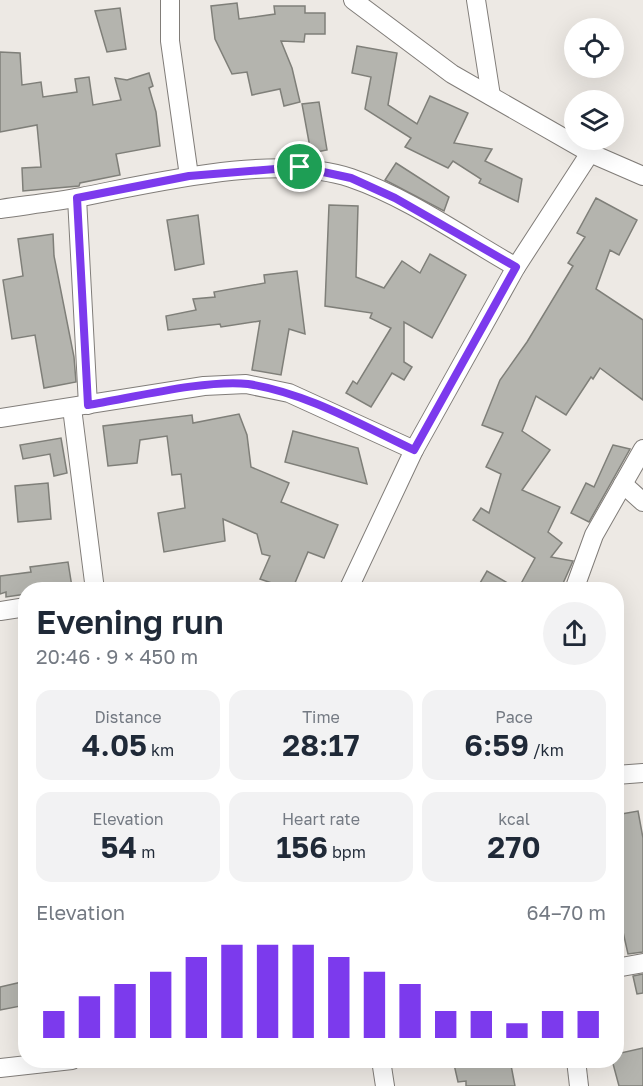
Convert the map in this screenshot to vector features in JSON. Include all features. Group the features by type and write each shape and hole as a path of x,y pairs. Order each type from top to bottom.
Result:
{"street":[{"path":"170,0 170,41 189,176"},
{"path":"353,0 452,74 590,153 643,176"},
{"path":"476,0 491,96"},
{"path":"352,582 414,450 516,267 590,153"},
{"path":"0,209 77,198 189,176 300,167 351,178 395,198 516,267"},
{"path":"77,198 80,406 94,582"},
{"path":"0,418 204,386 246,384 290,393 414,450"},
{"path":"577,582 594,535 643,449"},
{"path":"623,483 643,502"},
{"path":"0,611 18,608"},
{"path":"624,775 643,773"},
{"path":"624,967 643,963"},
{"path":"0,1068 18,1066"},
{"path":"382,1068 385,1086"},
{"path":"577,1068 579,1086"}],"building":[{"path":"237,3 239,19 275,14 274,6 305,6 305,13 325,13 325,34 305,34 304,42 281,41 292,68 300,102 284,106 280,89 252,95 247,72 232,74 215,39 211,6"},
{"path":"120,8 126,49 107,52 95,11"},
{"path":"357,46 397,53 388,105 417,124 430,96 468,113 454,143 492,149 485,161 522,179 518,202 479,183 481,179 453,161 448,168 405,147 411,138 365,109 371,77 352,73"},
{"path":"0,52 20,53 22,85 41,82 43,97 77,92 75,79 89,77 93,105 121,100 115,78 127,80 149,73 153,86 149,88 156,112 160,146 116,154 120,175 80,183 79,186 23,191 22,168 41,167 37,125 0,132"},
{"path":"319,102 327,150 311,153 302,104"},
{"path":"396,163 449,197 444,211 385,180"},
{"path":"596,198 637,220 619,255 610,250 596,289 643,320 643,400 600,368 593,379 591,377 566,415 536,396 522,431 550,450 522,490 560,507 548,532 562,543 551,557 573,561 564,582 522,582 535,558 473,520 481,508 489,513 501,474 486,467 503,433 482,425 500,380 527,342 573,266 568,263 585,237 577,233"},
{"path":"329,205 358,206 356,277 384,288 402,261 420,273 430,254 466,275 432,338 404,322 404,362 412,367 404,380 392,373 371,407 346,393 353,381 357,384 391,328 370,318 372,313 325,306"},
{"path":"198,215 204,264 175,270 167,220"},
{"path":"53,234 54,256 74,357 76,382 44,388 35,335 12,339 3,280 23,276 18,239"},
{"path":"297,271 305,334 289,329 281,375 252,370 260,321 221,327 220,324 168,330 166,316 196,310 193,299 215,297 214,292 265,283 264,275"},
{"path":"239,414 247,435 251,467 289,483 281,502 338,525 324,558 308,552 295,582 269,582 260,579 270,556 262,554 257,534 223,519 225,541 164,552 158,513 185,508 181,474 172,475 167,436 140,440 137,463 108,466 103,426 192,415 193,423"},
{"path":"293,431 358,448 367,484 285,462"},
{"path":"61,438 67,473 54,476 50,454 23,459 20,445"},
{"path":"613,445 630,449 589,522 571,513 586,483 594,487"},
{"path":"48,483 51,519 18,522 15,486"},
{"path":"68,562 71,582 18,582 18,595 6,597 6,592 0,594 0,576 31,572 30,567"},
{"path":"487,571 506,582 481,582"},
{"path":"638,811 643,838 643,952 628,954 624,936 624,814"},
{"path":"643,974 643,993 637,994 633,976"},
{"path":"18,983 18,1007 0,1010 0,987"},
{"path":"643,1048 643,1086 619,1086 614,1068 624,1068 624,1052"},
{"path":"455,1068 512,1068 515,1086 466,1086 466,1081 458,1082"}],"route":[{"path":"300,167 351,178 395,198 516,267 414,450 290,393 246,384 204,386 88,405 77,198 189,176 300,167"}]}
